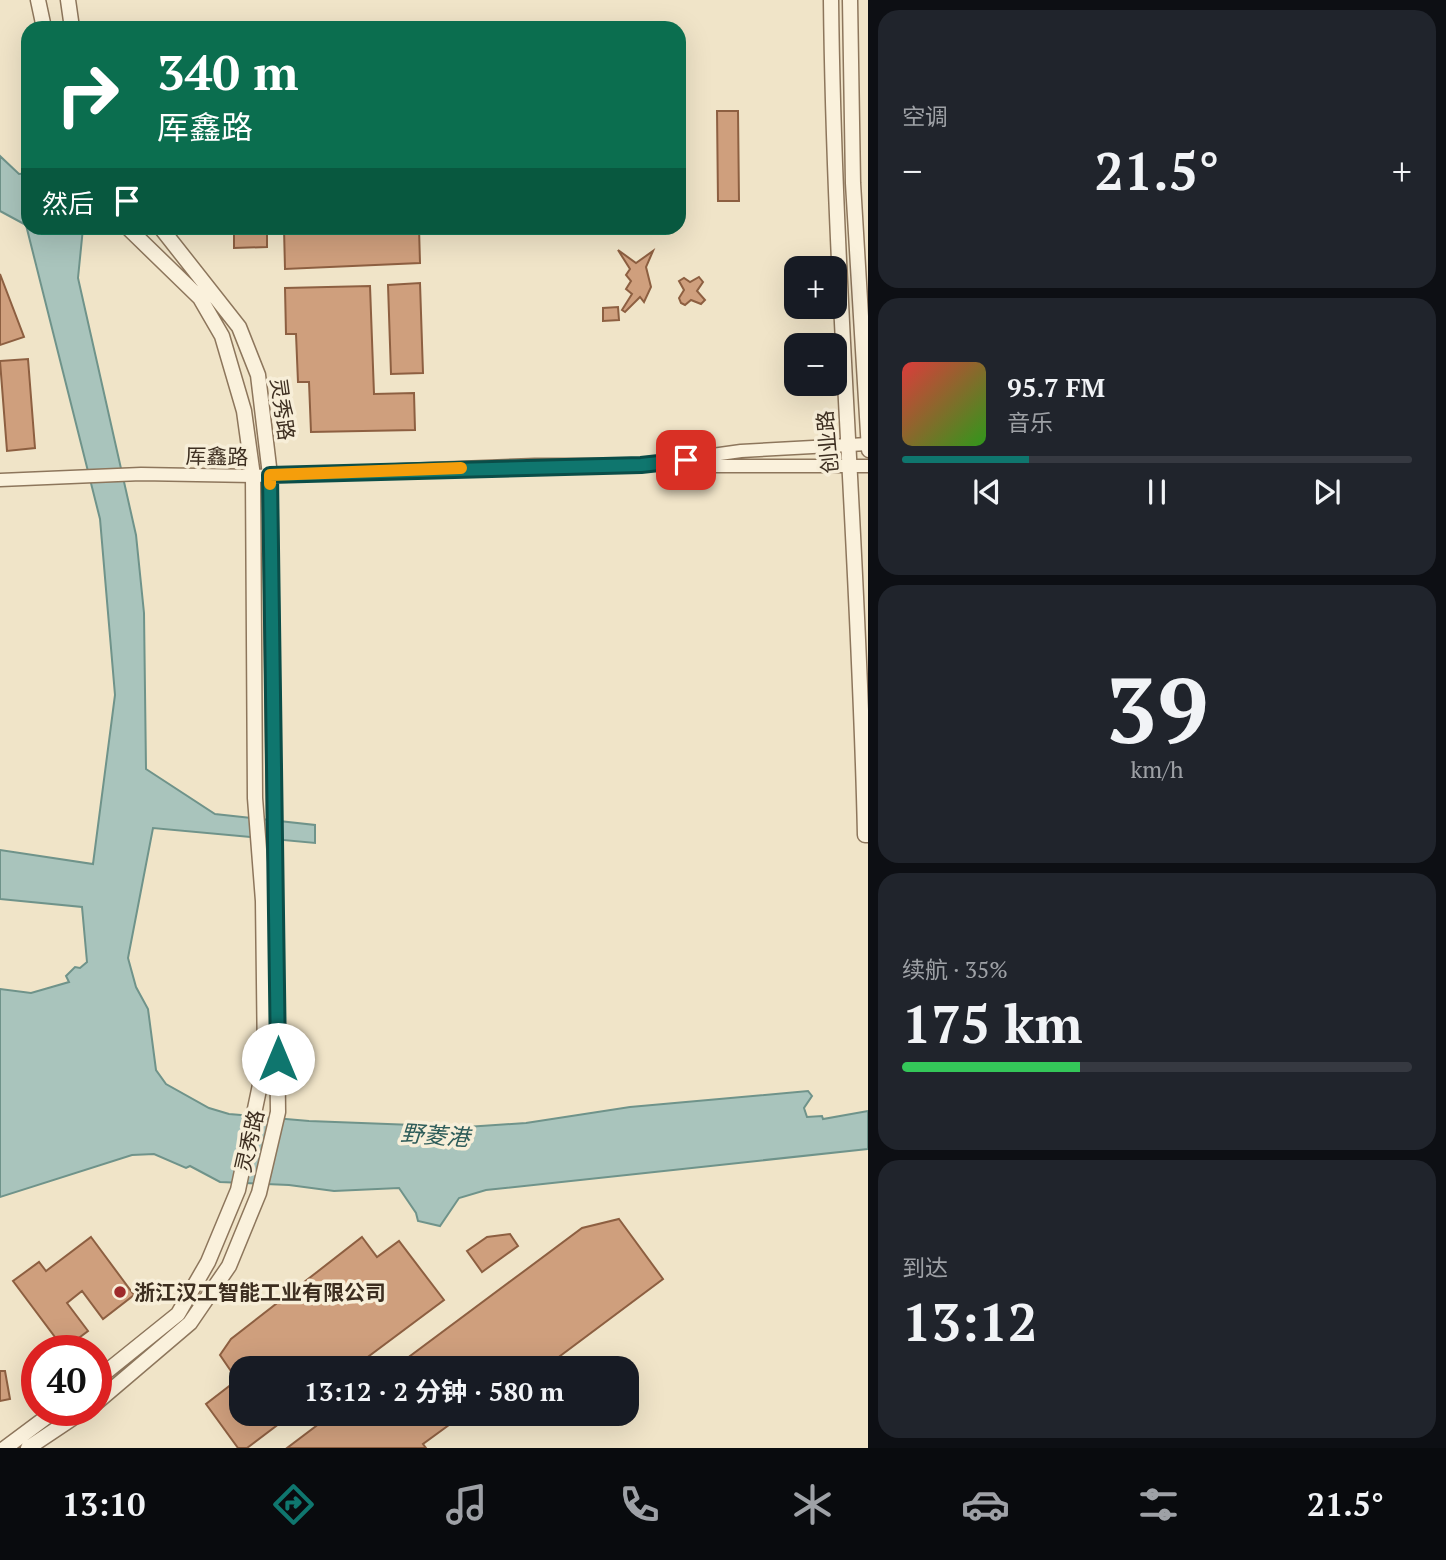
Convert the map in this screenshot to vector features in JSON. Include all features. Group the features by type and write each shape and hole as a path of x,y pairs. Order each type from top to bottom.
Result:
{"street":[{"path":"38,0 42,21"},
{"path":"68,0 71,21"},
{"name":"创业路","path":"831,0 834,174 850,466 865,835 868,835"},
{"name":"创业路","path":"850,0 853,183 868,444"},
{"name":"灵秀路","path":"112,1367 178,1314 208,1262 238,1190 265,1061 263,901 255,798 253,476 244,411 222,336 200,298 136,235"},
{"name":"灵秀路","path":"112,1389 190,1323 229,1266 258,1193 278,1112 270,475 258,375 239,327 167,235"},
{"name":"厍鑫路","path":"0,480 141,474 253,476 641,465 741,451 868,444"},
{"name":"厍鑫路","path":"686,460 706,466 868,466"},
{"path":"5,1448 35,1426"},
{"path":"28,1448 61,1426"}],"water":[{"path":"0,156 21,174 21,222 0,211"},
{"name":"野菱港","path":"29,235 82,235 78,278 136,535 144,613 146,769 215,814 315,825 315,843 153,828 128,958 136,987 148,1009 156,1070 166,1084 209,1108 229,1114 309,1121 466,1127 526,1123 630,1107 808,1091 812,1096 804,1108 807,1117 822,1116 823,1119 868,1111 868,1149 486,1190 459,1198 440,1226 418,1221 416,1213 399,1188 334,1191 289,1185 220,1182 190,1166 186,1168 154,1154 132,1155 0,1197 0,989 31,993 69,982 66,976 75,967 80,968 87,962 82,907 0,899 0,850 93,864 115,695 100,519"}],"building":[{"path":"717,111 738,111 739,201 718,201"},
{"path":"234,235 267,235 267,247 234,248"},
{"path":"284,235 419,235 420,263 285,269"},
{"path":"618,250 636,263 653,251 646,267 651,287 644,302 640,297 625,312 622,310 632,294 626,289 631,281 626,275 630,269"},
{"path":"0,274 24,337 0,345"},
{"path":"699,277 703,282 697,291 705,300 701,304 691,300 685,305 681,303 679,298 684,290 679,281 684,278 690,282"},
{"path":"420,283 423,373 391,374 388,285"},
{"path":"370,286 374,394 414,393 415,430 311,432 309,382 298,382 296,334 286,334 285,288"},
{"path":"618,307 619,320 603,321 603,308"},
{"path":"28,359 35,448 7,451 0,361"},
{"path":"619,1219 663,1279 560,1356 410,1356 582,1228"},
{"path":"510,1234 518,1246 482,1272 467,1251 487,1237"},
{"path":"91,1237 134,1295 103,1319 82,1291 67,1303 88,1331 83,1335 54,1335 13,1281 39,1262 46,1271"},
{"path":"362,1237 377,1257 399,1241 444,1300 369,1356 229,1356 229,1368 220,1355 231,1339"},
{"path":"0,1371 5,1371 10,1399 0,1401"},
{"path":"229,1386 229,1426 276,1426 247,1448 238,1448 206,1404"},
{"path":"316,1426 448,1426 423,1444 426,1448 287,1448"}],"slow traffic":[{"path":"270,484 270,475 461,468"}],"place":[{"name":"浙江汉工智能工业有限公司","path":"120,1292"}],"route":[{"path":"278,1059 270,475 535,465 641,465 686,460"}]}
